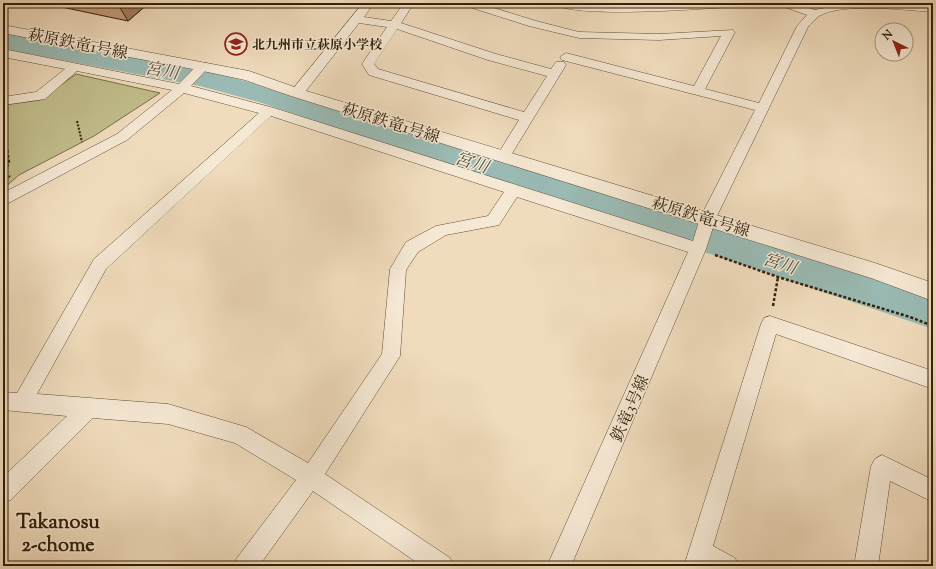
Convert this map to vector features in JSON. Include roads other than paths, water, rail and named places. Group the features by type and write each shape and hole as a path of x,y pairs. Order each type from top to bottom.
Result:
{"street":[{"path":"297,93 369,3"},
{"path":"409,3 368,64 373,72 528,118"},
{"path":"467,3 533,24 579,35 659,37 730,23"},
{"path":"558,3 590,15 741,3"},
{"path":"783,3 816,14 832,8 862,5 933,9"},
{"path":"698,90 730,23 723,4"},
{"name":"鉄竜3号線","path":"559,566 698,249 708,218 803,26 816,14"},
{"path":"503,157 566,57 590,15"},
{"path":"357,19 395,25 492,57 554,74"},
{"name":"萩原鉄竜1号線","path":"3,29 193,77 249,76 297,93 503,157 708,218 875,271 933,292"},
{"path":"3,53 73,68 193,77 269,111 698,249"},
{"path":"566,57 763,108"},
{"path":"3,101 40,96 73,68"},
{"path":"3,200 122,136 193,77"},
{"path":"269,111 100,264 12,401 168,414 239,434 311,477 442,566"},
{"path":"245,566 311,477 391,356 398,269 412,246 442,230 493,221 514,190"},
{"path":"727,566 698,559 770,324 933,380"},
{"path":"3,492 89,408"},
{"path":"866,566 882,466 933,491"}],"waterway":[{"name":"宮川","path":"3,41 203,78 272,97 933,313"}],"place":[{"name":"北九州市立萩原小学校","path":"236,44"}],"district":[{"name":"Takanosu 2-chome","path":"58,532"}]}
